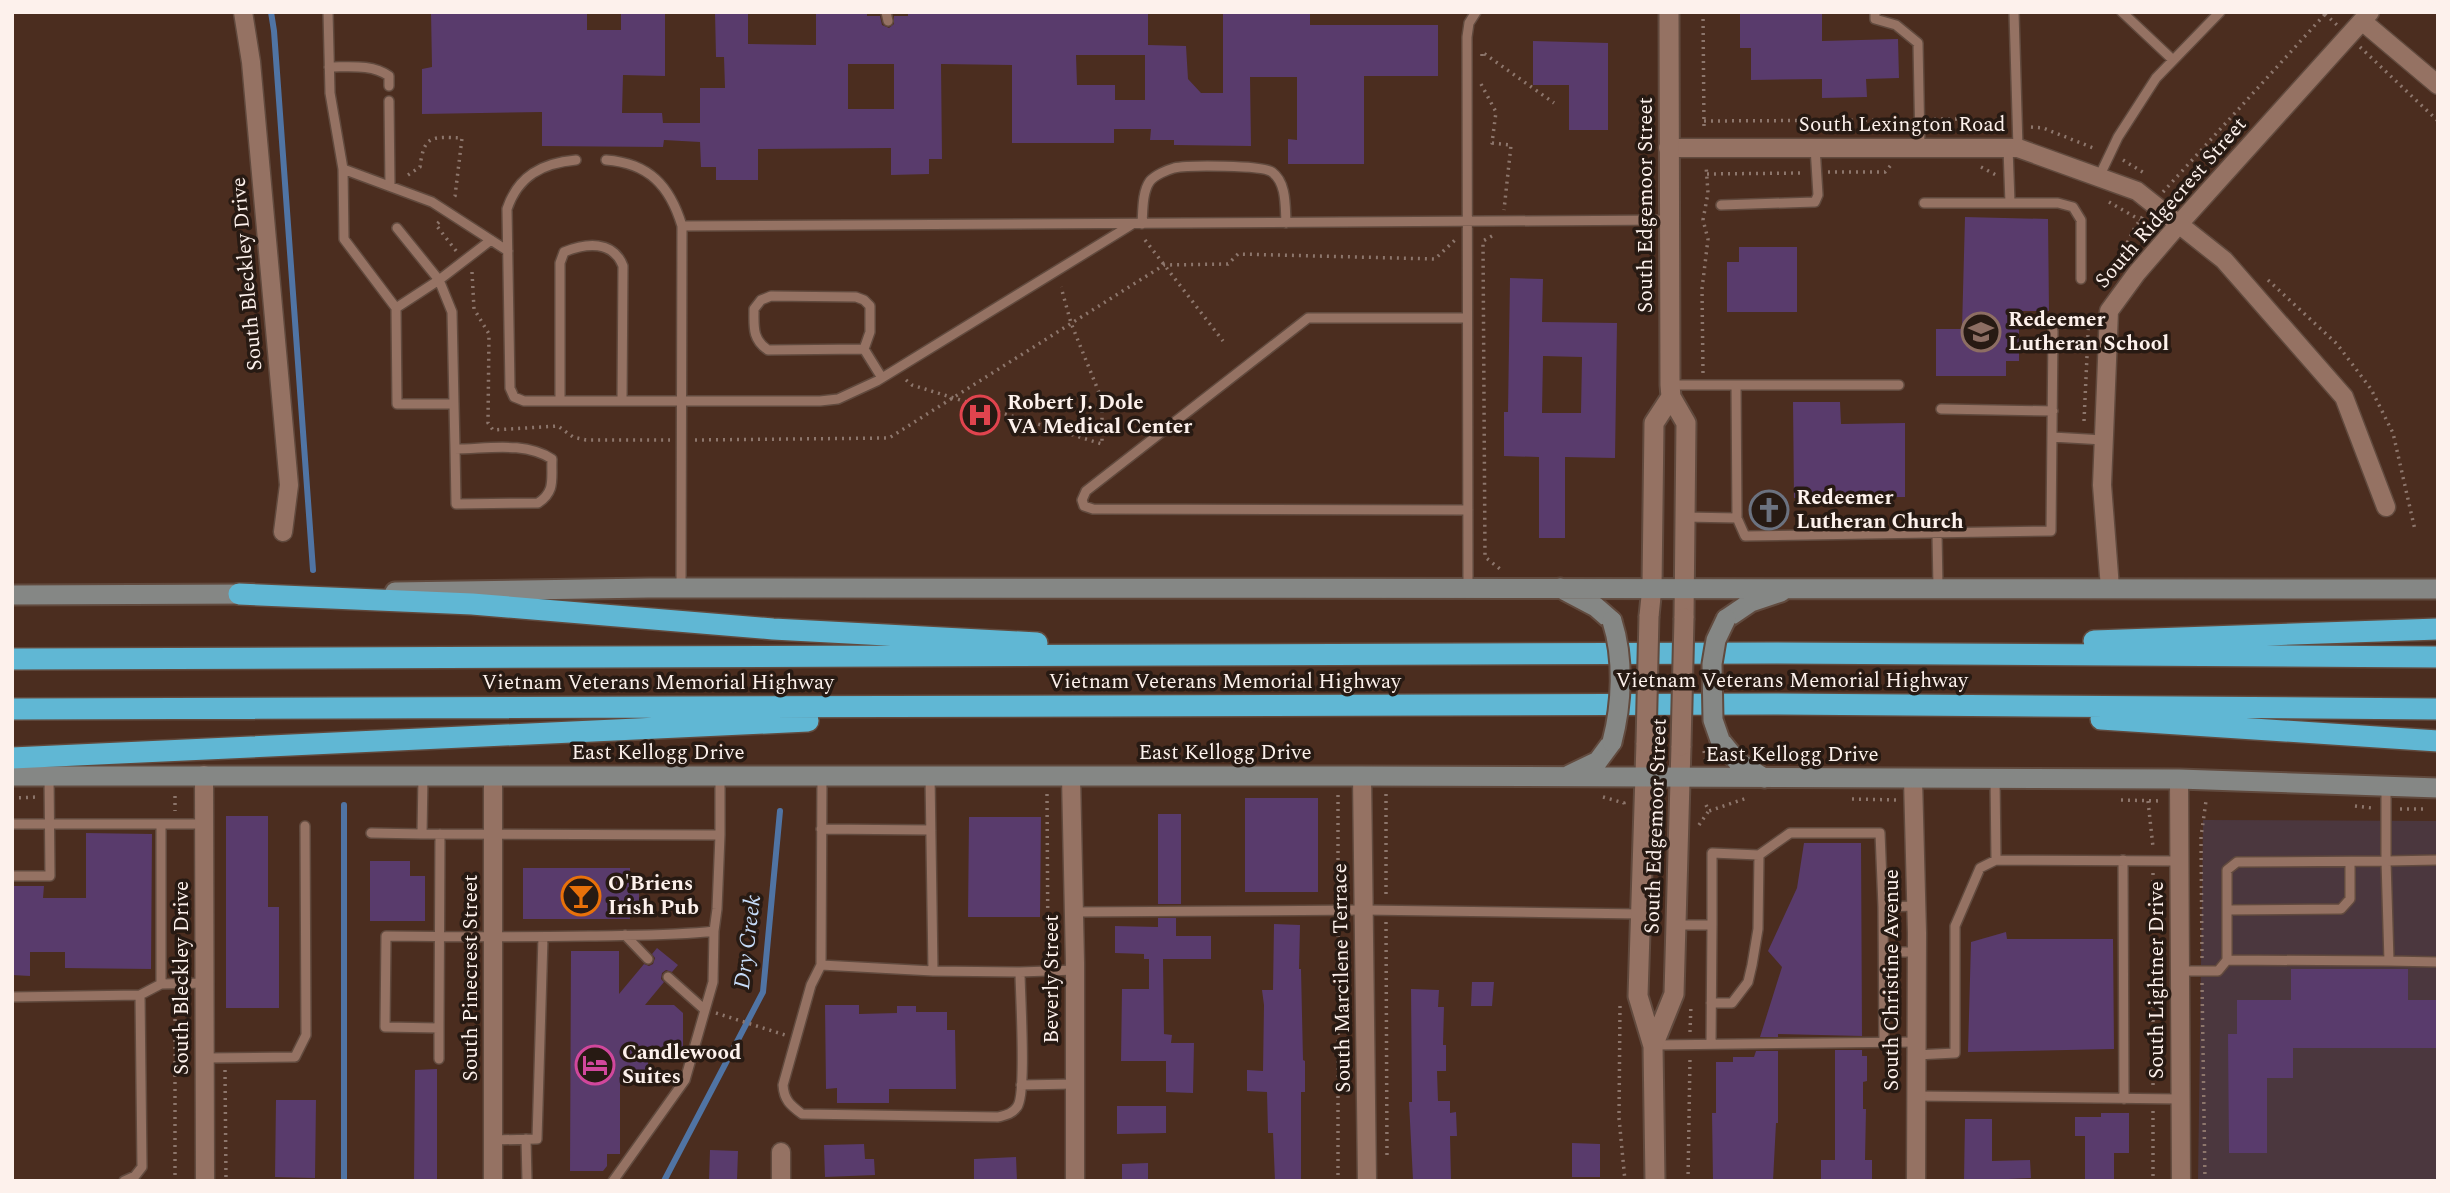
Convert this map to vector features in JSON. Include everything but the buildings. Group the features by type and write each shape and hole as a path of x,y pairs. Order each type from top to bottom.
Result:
{"highway":[{"path":"239,594 472,604 774,629 1266,656"},
{"path":"1777,653 2438,629"},
{"name":"Vietnam Veterans Memorial Highway","path":"12,659 1777,653 2438,657"},
{"path":"1774,704 2077,718 2438,741"},
{"name":"Vietnam Veterans Memorial Highway","path":"12,709 1774,704 2438,709"},
{"path":"12,758 1086,707"}],"main road":[{"path":"1558,587 1596,607 1612,621 1620,644 1618,720 1612,742 1598,761 1565,777"},
{"path":"1764,778 1737,761 1720,740 1713,720 1712,664 1716,640 1726,619 1751,603 1795,587"},
{"path":"12,595 681,588 2438,589"},
{"name":"East Kellogg Drive","path":"12,776 2179,779 2438,788"}],"street":[{"name":"South Bleckley Drive","path":"243,12 251,62 289,485 283,532"},
{"name":"South Edgemoor Street","path":"1653,1045 1674,994 1685,587 1686,423 1670,391 1669,12"},
{"name":"South Ridgecrest Street","path":"2110,588 2102,485 2109,311 2136,274 2184,219 2366,17"},
{"path":"2366,17 2438,85"},
{"name":"South Lexington Road","path":"1668,148 2013,148 2137,191 2184,219 2224,260 2344,397 2386,507"},
{"name":"South Edgemoor Street","path":"1655,1181 1653,1045 1638,996 1654,423 1670,391"},
{"name":"South Bleckley Drive","path":"204,775 205,1181"},
{"name":"South Pinecrest Street","path":"493,1181 494,776"},
{"name":"Beverly Street","path":"1071,776 1075,1181"},
{"name":"South Marcilene Terrace","path":"1362,776 1367,1181"},
{"name":"South Christine Avenue","path":"1913,779 1917,952 1916,1181"},
{"name":"South Lightner Drive","path":"2179,779 2181,1181"},
{"path":"781,1153 781,1181"}],"lane":[{"path":"328,12 330,93 343,169 344,239 396,308 397,404 454,404"},
{"path":"1468,587 1467,37 1469,23 1476,12"},
{"path":"1875,12 1875,19 1896,25 1917,43 1920,148"},
{"path":"2010,203 2014,12"},
{"path":"2122,12 2174,60"},
{"path":"2099,177 2118,137 2156,78 2215,14"},
{"path":"330,67 369,67 380,70 389,76 389,86"},
{"path":"389,101 390,186"},
{"path":"1721,205 1815,202 1818,195 1815,147"},
{"path":"576,160 546,167 525,177 513,192 507,209 510,388 514,397 524,401 838,399 882,378 1137,224 1149,182 1174,168 1253,167 1270,170 1279,179 1283,192 1286,223"},
{"path":"606,160 622,161 656,178 669,192 677,207 682,226 681,588"},
{"path":"343,169 364,179 423,198 508,251"},
{"path":"1924,203 2059,203 2073,207 2081,220 2081,279"},
{"path":"682,226 1668,220"},
{"path":"397,228 439,280 452,313 456,504 538,503 548,497 551,489 552,459 540,452 526,448 455,449"},
{"path":"396,308 439,280 491,240"},
{"path":"560,401 560,263 564,252 577,247 607,247 618,253 623,266 622,401"},
{"path":"771,296 856,296 870,306 870,332 864,349 768,349 759,344 754,335 754,309 761,300 771,296"},
{"path":"1468,318 1308,318 1086,491 1082,500 1084,506 1093,509 1468,510"},
{"path":"1736,385 1737,517 1745,536 2051,531 2053,331"},
{"path":"864,349 882,378"},
{"path":"1670,391 1703,385 1899,385"},
{"path":"1941,409 2053,411"},
{"path":"2052,437 2104,440"},
{"path":"1685,517 1737,517"},
{"path":"1937,534 1938,587"},
{"path":"12,876 50,876 49,776"},
{"path":"422,834 423,776"},
{"path":"613,1181 685,1080 710,1011 717,909 720,776"},
{"path":"822,776 821,965 810,985 783,1085 784,1096 790,1105 802,1114 998,1117 1010,1114 1019,1105 1021,1085 1020,972"},
{"path":"930,776 933,971"},
{"path":"1995,779 1996,860"},
{"path":"2386,786 2389,961"},
{"path":"12,824 204,824"},
{"path":"161,824 161,984"},
{"path":"205,1058 295,1057 306,1035 304,826"},
{"path":"821,829 931,830"},
{"path":"371,833 720,835"},
{"path":"1711,1044 1712,853 1759,855 1790,833 1880,833 1884,1042"},
{"path":"439,1059 440,834"},
{"path":"1712,1003 1732,1003 1748,982 1758,929 1759,855"},
{"path":"1653,1045 1884,1042 1955,1053 1955,926 1980,868 1996,860 2179,861"},
{"path":"2123,860 2124,1098"},
{"path":"2180,971 2218,971 2227,960 2227,870 2237,862 2438,860"},
{"path":"2228,910 2341,909 2350,899 2350,862"},
{"path":"1883,906 1916,906"},
{"path":"1074,912 1386,910 1640,914"},
{"path":"1675,925 1712,925"},
{"path":"439,1028 384,1027 386,936 543,937 714,931"},
{"path":"625,935 648,959"},
{"path":"493,1140 537,1139 543,937"},
{"path":"1884,952 1917,952"},
{"path":"2227,960 2438,962"},
{"path":"821,965 933,971 1075,970"},
{"path":"668,977 710,1011"},
{"path":"12,997 140,995 161,984 205,983"},
{"path":"124,1181 135,1177 142,1167 140,995"},
{"path":"1021,1085 1075,1084"},
{"path":"1916,1096 2180,1099"},
{"path":"526,1139 527,1181"}],"path":[{"path":"1703,12 1708,193 1703,219 1708,239 1702,289 1703,385"},
{"path":"2184,219 2163,192 2326,13 2438,121"},
{"path":"1481,66 1482,52 1554,103"},
{"path":"1479,80 1496,112 1492,143 1511,145 1502,231 1483,241 1485,557 1502,570"},
{"path":"408,175 420,167 422,149 429,140 440,137 462,138 455,196 436,225 474,274 474,309 489,334 488,423 493,430 558,426 573,437 586,440 889,438 1164,265 1228,264 1238,254 1435,258 1455,240"},
{"path":"1707,174 1885,172 1892,164"},
{"path":"1976,164 1993,174 2009,176"},
{"path":"2103,198 2140,220"},
{"path":"1145,240 1223,341"},
{"path":"2268,280 2337,344 2371,389 2393,433 2415,530"},
{"path":"906,380 912,385 1102,444 1102,400 1071,323 1061,287"},
{"path":"1338,793 1338,1181"},
{"path":"1046,794 1048,971"},
{"path":"1386,794 1387,1167"},
{"path":"1843,797 1868,801 1913,800"},
{"path":"1706,805 1709,811 1744,799 1757,798"},
{"path":"2120,799 2179,801"},
{"path":"2148,801 2153,861 2153,1181"},
{"path":"2205,1181 2201,837 2206,801 2216,801"},
{"path":"2346,804 2438,809"},
{"path":"710,1011 785,1035"}],"shaded area":[{"path":"2203,820 2438,821 2438,1181 2198,1181"}],"waterway":[{"path":"271,12 313,570"},
{"path":"344,805 344,1181"},
{"name":"Dry Creek","path":"664,1181 763,992 780,811"}],"place":[{"name":"Redeemer Lutheran School","path":"1981,332"},
{"name":"Robert J. Dole VA Medical Center","path":"980,415"},
{"name":"Redeemer Lutheran Church","path":"1769,510"},
{"name":"O'Briens Irish Pub","path":"581,896"},
{"name":"Candlewood Suites","path":"595,1065"}]}
